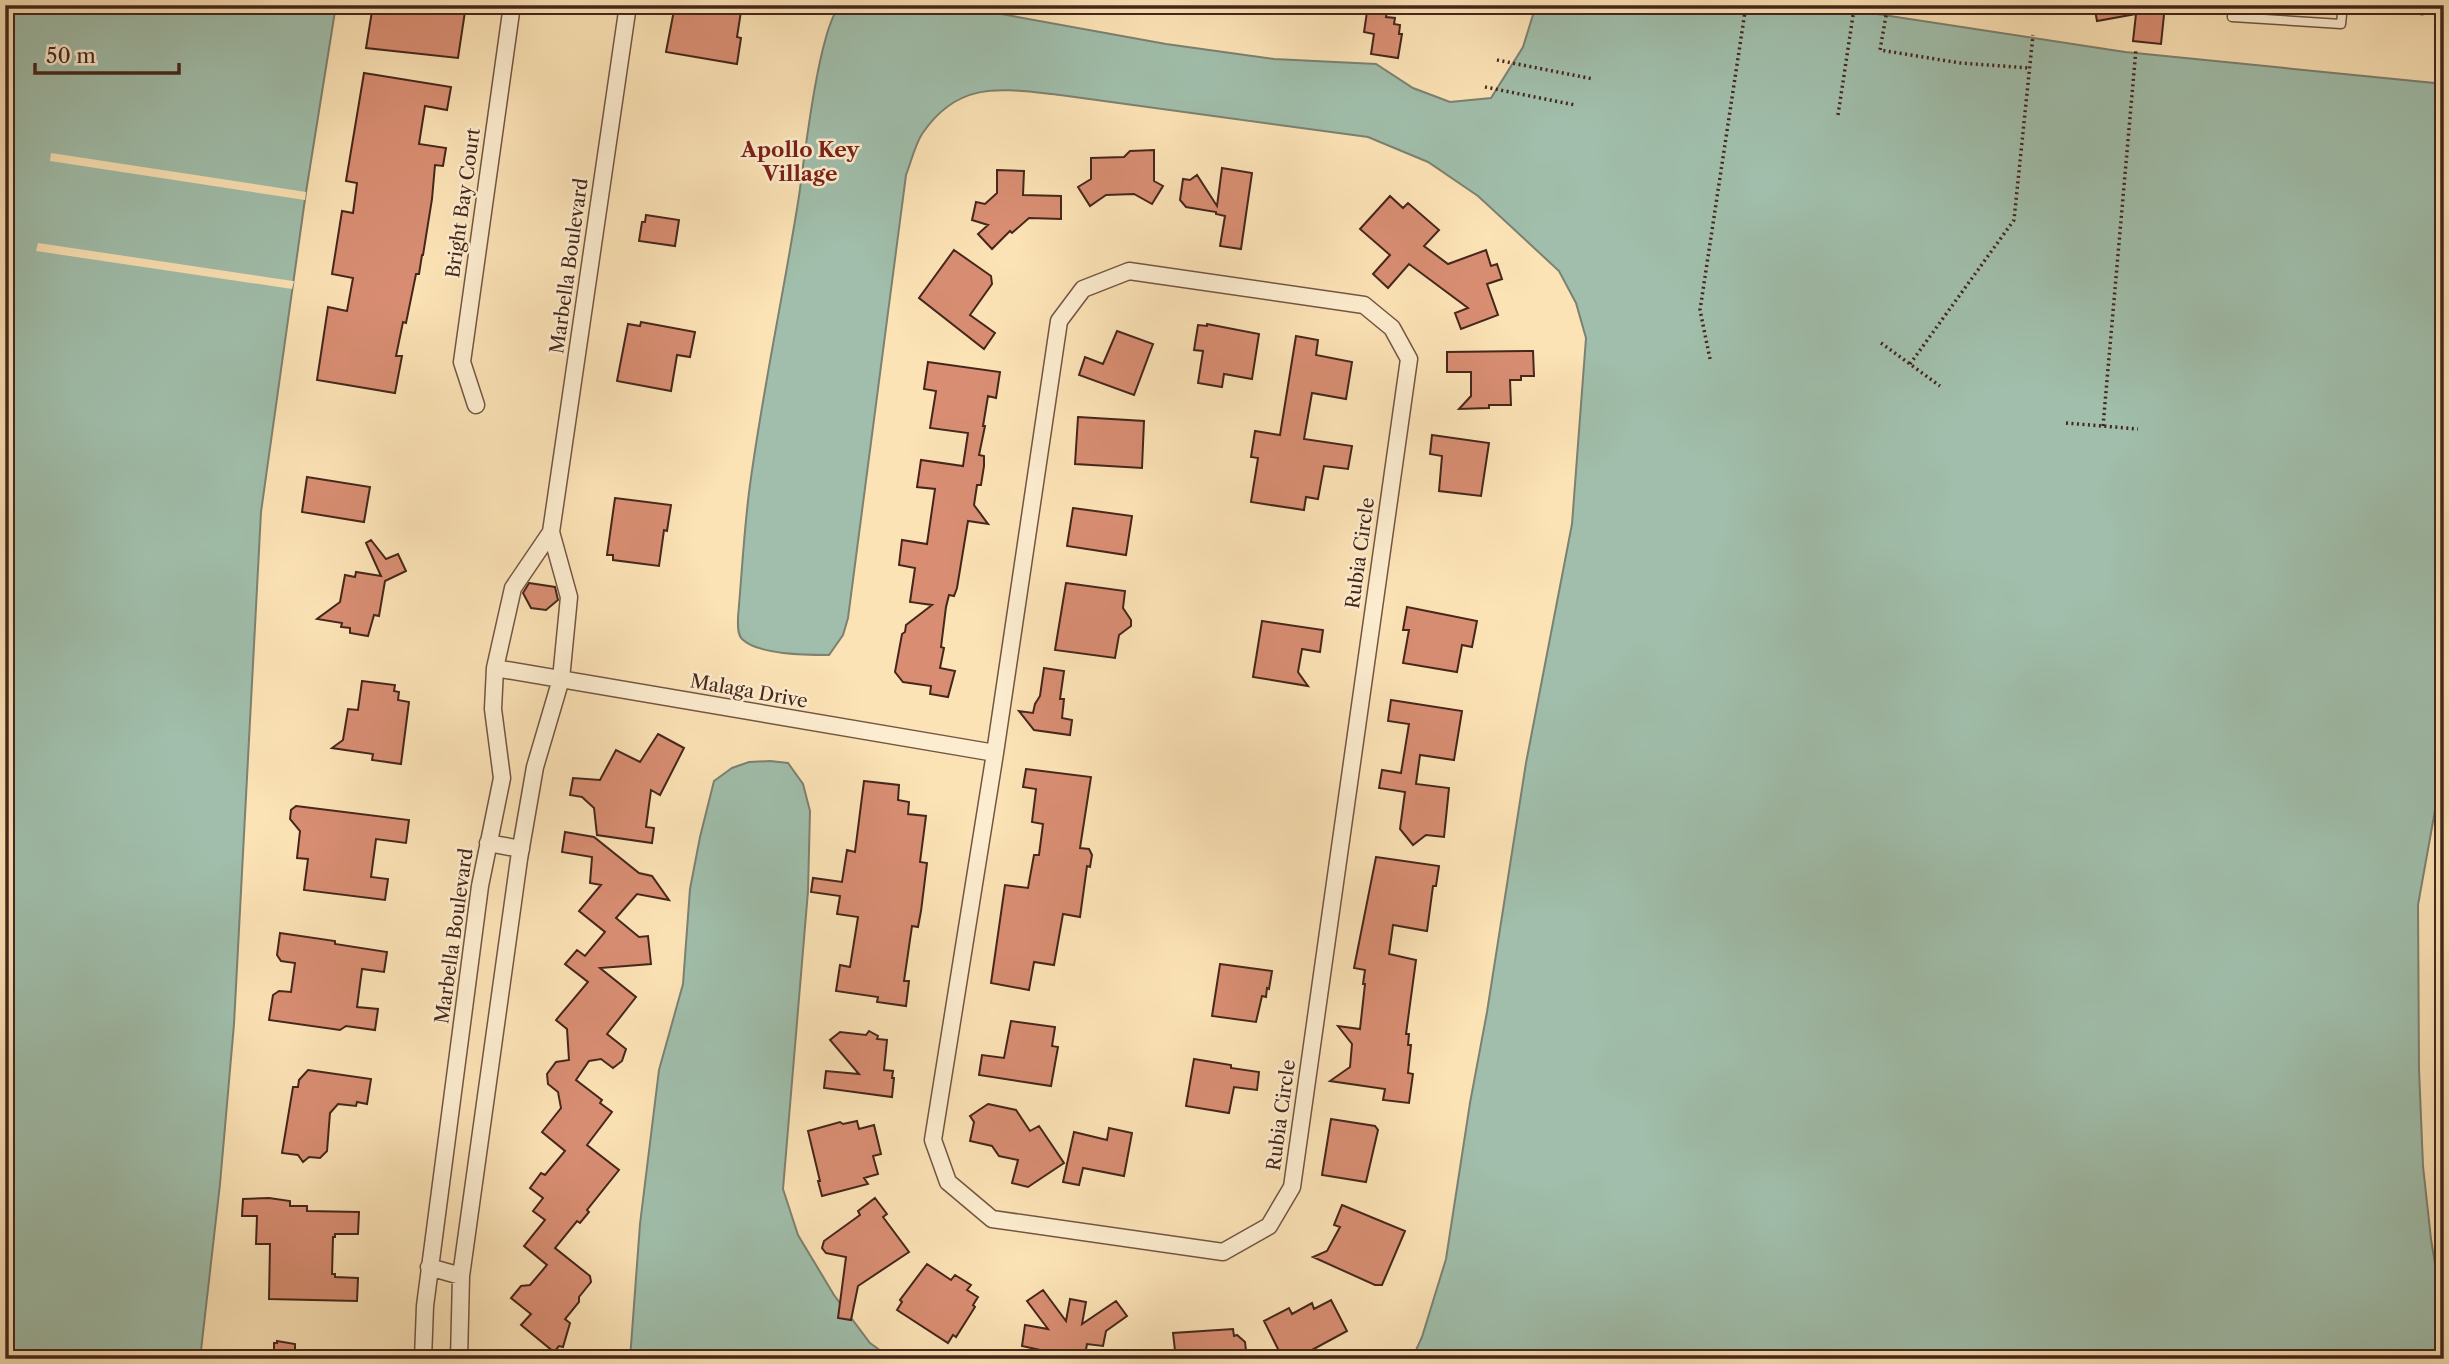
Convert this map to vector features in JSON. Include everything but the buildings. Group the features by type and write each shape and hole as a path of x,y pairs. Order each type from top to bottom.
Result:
{"street":[{"name":"Bright Bay Court","path":"476,405 462,362 512,5"},
{"name":"Marbella Boulevard","path":"459,1359 461,1276 521,849 535,767 561,679 569,597 551,532 628,5"},
{"name":"Rubia Circle","path":"1129,271 1364,305 1392,328 1409,359 1292,1187 1269,1226 1223,1252 992,1219 948,1182 933,1140 995,753 1059,321 1083,289 1129,271"},
{"name":"Marbella Boulevard","path":"423,1359 429,1267 480,886 502,778 492,709 495,668 513,589 551,532"},
{"name":"Malaga Drive","path":"495,668 995,753"},
{"path":"488,843 521,849"},
{"path":"429,1267 461,1276"}],"lane":[{"path":"2233,5 2232,17 2341,24 2343,5"}],"path":[{"path":"1710,359 1700,310 1746,5"},
{"path":"1838,115 1854,9"},
{"path":"1887,10 1880,50 1960,63 2030,68"},
{"path":"1910,364 2014,220 2033,34"},
{"path":"2103,426 2136,49"},
{"path":"1497,60 1593,79"},
{"path":"1485,87 1575,105"},
{"path":"1881,343 1940,386"},
{"path":"2066,423 2138,429"}],"shaded area":[{"path":"5,5 336,5 306,192 261,512 234,1024 220,1184 200,1359 5,1359"},
{"path":"841,5 968,8 1166,44 1274,59 1376,64 1413,88 1450,102 1491,98 1523,47 1536,5 1818,5 2125,52 2444,84 2444,751 2418,905 2419,1069 2423,1166 2444,1320 2444,1359 1412,1359 1422,1337 1446,1259 1526,763 1572,524 1586,338 1576,303 1559,271 1478,196 1428,162 1368,137 1020,91 1001,90 967,96 936,116 922,134 906,175 848,618 843,635 829,655 783,653 749,644 740,637 738,623 750,485 819,64 833,17"},
{"path":"749,762 788,763 803,784 810,811 808,891 783,1189 798,1235 834,1295 870,1343 892,1359 630,1359 640,1224 659,1070 683,984 690,889 700,837 714,781 732,768"}],"pier":[{"path":"51,153 306,192 305,200 50,161"},
{"path":"38,243 294,281 292,289 36,251"}],"district":[{"name":"Apollo Key Village","path":"800,161"}]}
